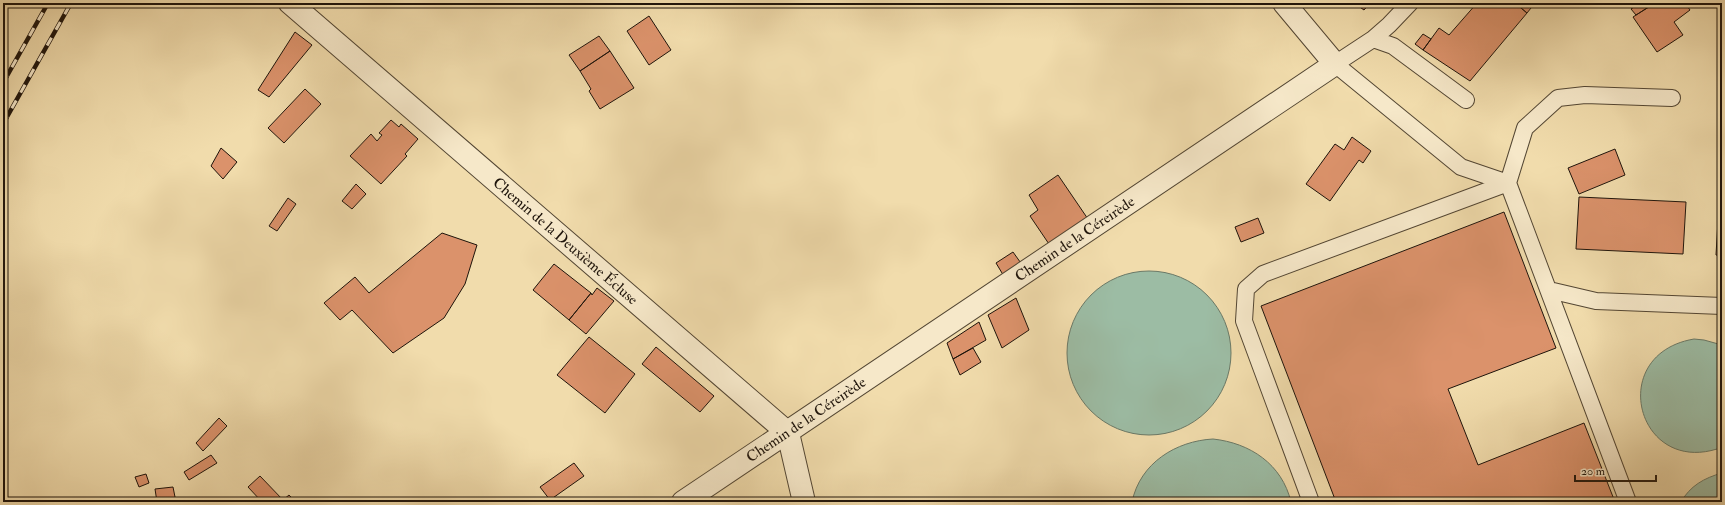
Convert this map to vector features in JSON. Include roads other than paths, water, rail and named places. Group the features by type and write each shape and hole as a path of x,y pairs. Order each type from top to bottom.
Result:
{"street":[{"name":"Chemin de la Deuxième Écluse","path":"290,3 788,433"},
{"path":"1284,3 1335,64"},
{"name":"Chemin de la Céreirède","path":"683,502 788,433 1335,64"},
{"path":"788,433 804,502"}],"lane":[{"name":"Chemin de la Céreirède","path":"1335,64 1373,39 1389,26 1410,3"},
{"path":"1373,39 1393,46 1466,100"},
{"path":"1335,64 1461,168 1508,183"},
{"path":"1628,502 1508,183 1525,128 1558,98 1585,95 1672,98"},
{"path":"1311,502 1244,322 1246,289 1263,274 1508,183"},
{"path":"1549,290 1596,301 1722,306"}],"railway":[{"path":"3,83 48,3"},
{"path":"3,124 71,3"}]}
